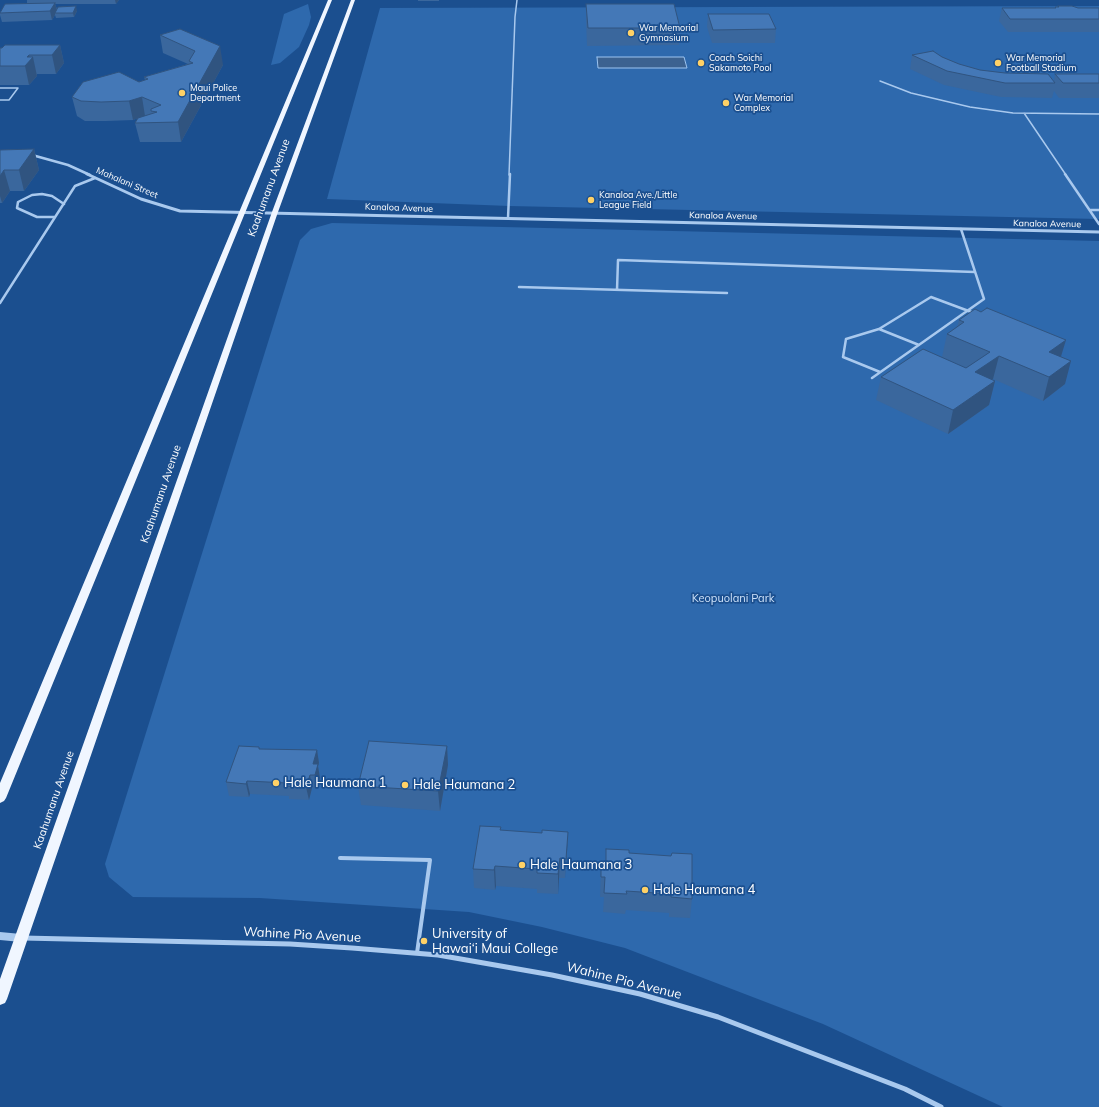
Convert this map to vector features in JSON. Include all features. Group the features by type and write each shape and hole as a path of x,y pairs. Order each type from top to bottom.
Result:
{"main road":[{"name":"Kaahumanu Avenue","path":"0,798 241,211 330,0"},
{"name":"Kaahumanu Avenue","path":"0,999 275,212 353,0"}],"street":[{"name":"Mahalani Street","path":"26,154 68,165 141,199 170,208 192,211 275,212"},
{"name":"Kanaloa Avenue","path":"275,212 1099,232"},
{"path":"0,936 21,938"},
{"name":"Wahine Pio Avenue","path":"21,938 290,944 438,955 552,975 640,994 718,1017 905,1089 941,1107"}],"lane":[{"path":"508,218 515,17 517,0"},
{"path":"880,81 911,93 949,103 991,110 1024,113 1099,114"},
{"path":"0,88 18,88 9,100 0,100"},
{"path":"1024,113 1099,224"},
{"path":"0,303 75,186 96,178"},
{"path":"55,217 37,217 18,208 18,202 32,195 42,194 52,196 64,204"},
{"path":"1090,210 1099,210"},
{"path":"872,378 984,299 961,229"},
{"path":"617,290 618,260 975,272"},
{"path":"519,287 727,293"},
{"path":"880,372 842,357 846,339 879,329 931,297 975,313"},
{"path":"879,329 919,345"},
{"path":"340,858 430,860 417,953"}],"green space":[{"path":"308,4 311,17 299,47 280,63 271,65 284,14"},
{"name":"War Memorial Complex","path":"1099,6 1099,219 510,206 327,199 380,8"},
{"name":"Keopuolani Park","path":"332,223 1099,241 1099,1107 1003,1107 823,1024 625,948 542,927 469,912 260,898 133,897 109,877 105,864 300,240 311,229"}],"shaded area":[{"path":"597,57 684,57 687,68 598,68"}],"building":[{"path":"55,3 50,11 0,13 5,4"},
{"path":"586,4 674,4 680,28 588,28"},
{"path":"76,6 73,13 55,13 58,7"},
{"path":"1058,6 1099,8 1099,19 1010,19 1002,8 1056,8 1055,7 1059,7"},
{"path":"708,14 769,14 776,29 713,30"},
{"path":"180,29 220,46 178,122 135,123 138,118 157,112 151,111 151,109 161,105 142,97 129,101 101,102 81,101 72,97 83,82 119,72 139,82 148,79 144,77 193,63 189,61 195,51 160,35"},
{"path":"5,45 60,45 52,55 29,55 27,57 33,57 25,66 0,66 0,48"},
{"path":"933,51 942,57 959,64 980,70 1005,73 1048,74 1055,83 1005,83 947,71 912,55"},
{"path":"1055,74 1099,74 1099,83 1063,83"},
{"path":"34,149 19,170 4,170 0,176 0,150"},
{"path":"987,308 1066,340 1049,352 1071,361 1049,377 999,356 975,372 995,381 953,410 881,377 923,349 966,368 990,352 947,334 964,322 959,320 975,309 981,312"},
{"path":"369,741 447,746 438,791 358,786"},
{"path":"239,746 259,747 259,749 317,750 313,764 318,764 315,775 310,775 306,787 287,786 288,783 247,781 246,784 226,782"},
{"path":"480,826 501,827 500,830 542,833 542,830 568,832 566,859 560,858 558,874 537,873 537,869 495,866 494,870 473,869"},
{"path":"606,849 629,850 629,853 671,856 672,853 692,854 692,899 671,897 671,894 626,891 627,894 604,893 605,877 601,877 601,864 606,864"}],"place":[{"name":"War Memorial Gymnasium","path":"631,33"},
{"name":"Coach Soichi Sakamoto Pool","path":"701,63"},
{"name":"War Memorial Football Stadium","path":"998,63"},
{"name":"Maui Police Department","path":"182,93"},
{"name":"War Memorial Complex","path":"726,103"},
{"name":"Kanaloa Ave./Little League Field","path":"591,200"},
{"name":"Hale Haumana 1","path":"276,783"},
{"name":"Hale Haumana 2","path":"405,785"},
{"name":"Hale Haumana 3","path":"522,865"},
{"name":"Hale Haumana 4","path":"645,890"},
{"name":"University of Hawai‘i Maui College","path":"424,941"}]}
